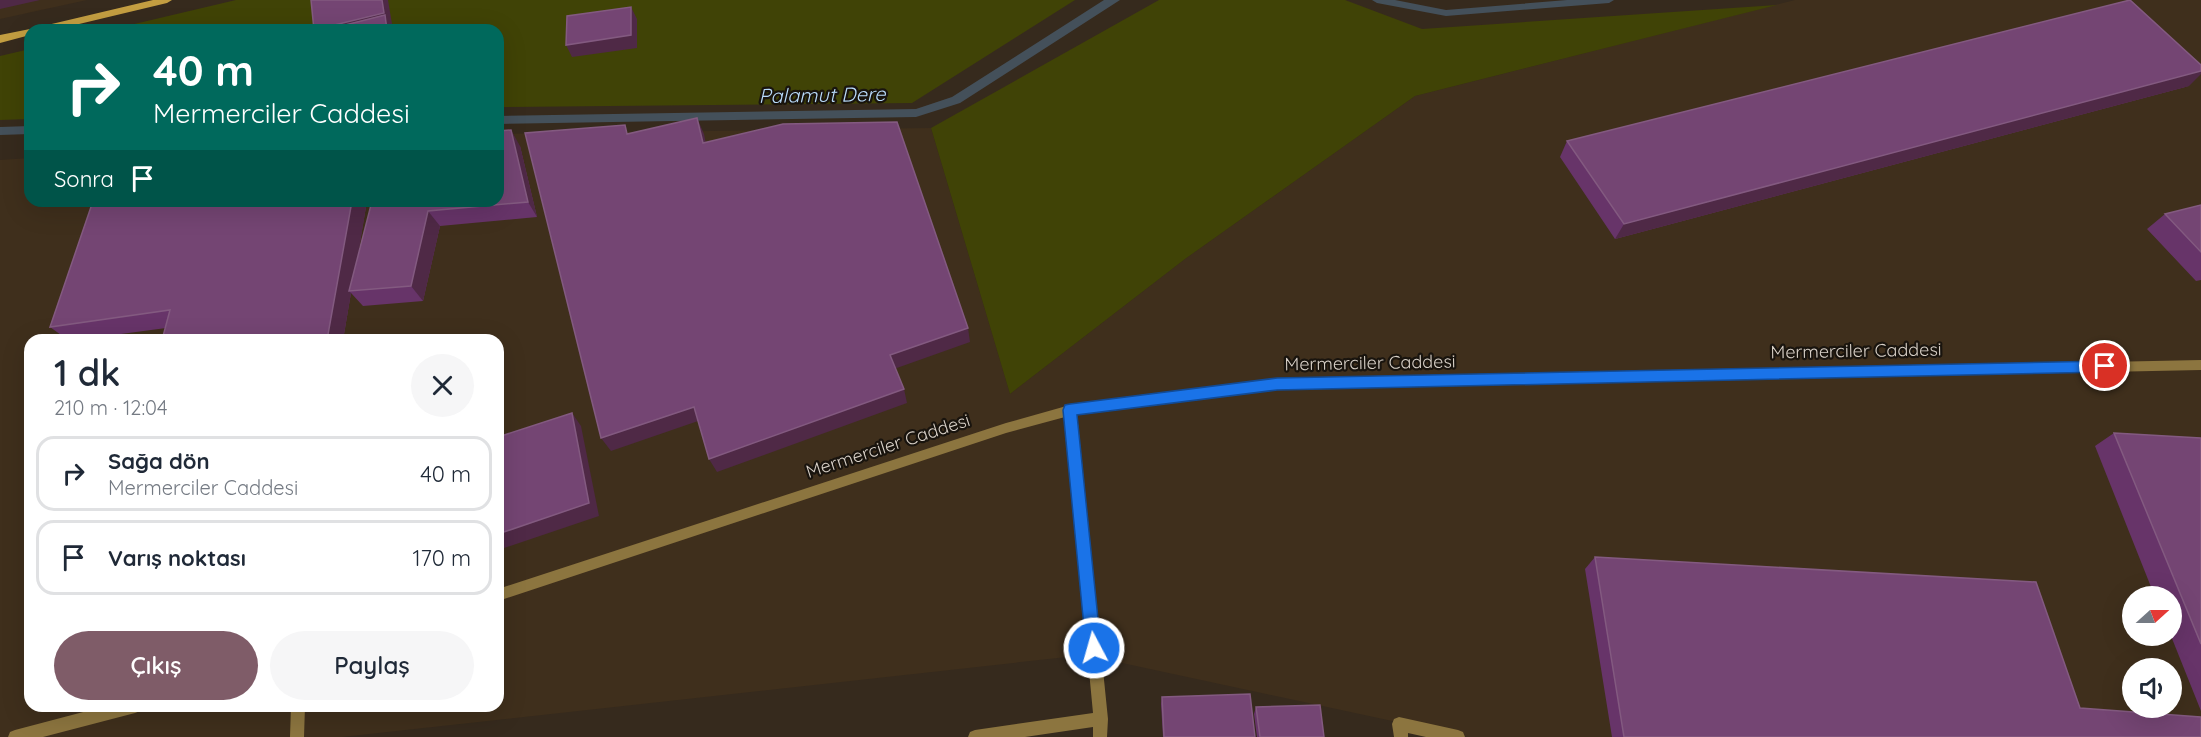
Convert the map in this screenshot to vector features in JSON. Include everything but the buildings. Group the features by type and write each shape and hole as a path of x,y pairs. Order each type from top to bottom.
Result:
{"main road":[{"path":"65,24 167,0"},
{"path":"0,39 24,33"}],"street":[{"name":"Mermerciler Caddesi","path":"504,593 973,439 1070,410 1277,384 1985,368 2201,366"},
{"path":"1070,410 1101,719 1100,737"},
{"path":"15,737 42,733 114,712"},
{"path":"297,737 298,712"},
{"path":"975,737 1101,719"},
{"path":"1400,730 1458,737"}],"shaded area":[{"path":"0,0 87,0 0,19"},
{"path":"236,0 1075,0 912,103 504,107 504,24 134,24"},
{"path":"1159,0 1345,0 1422,29 1777,5 1415,96 1185,259 1010,394 931,128"},
{"path":"1795,0 2201,0 2201,737 1467,737 1085,655 342,737 0,737 0,160 24,158 24,207 504,207 504,134 931,128 1010,394 1185,259 1415,96"},
{"path":"24,50 24,119 0,120 0,56"}],"waterway":[{"name":"Palamut Dere","path":"504,120 916,113 956,100 1108,2 1115,0"},
{"name":"Palamut Dere","path":"1377,0 1446,13 1609,0"},
{"name":"Palamut Dere","path":"0,131 24,130"}],"route":[{"path":"1094,648 1070,410 1277,384 2105,366"}]}
